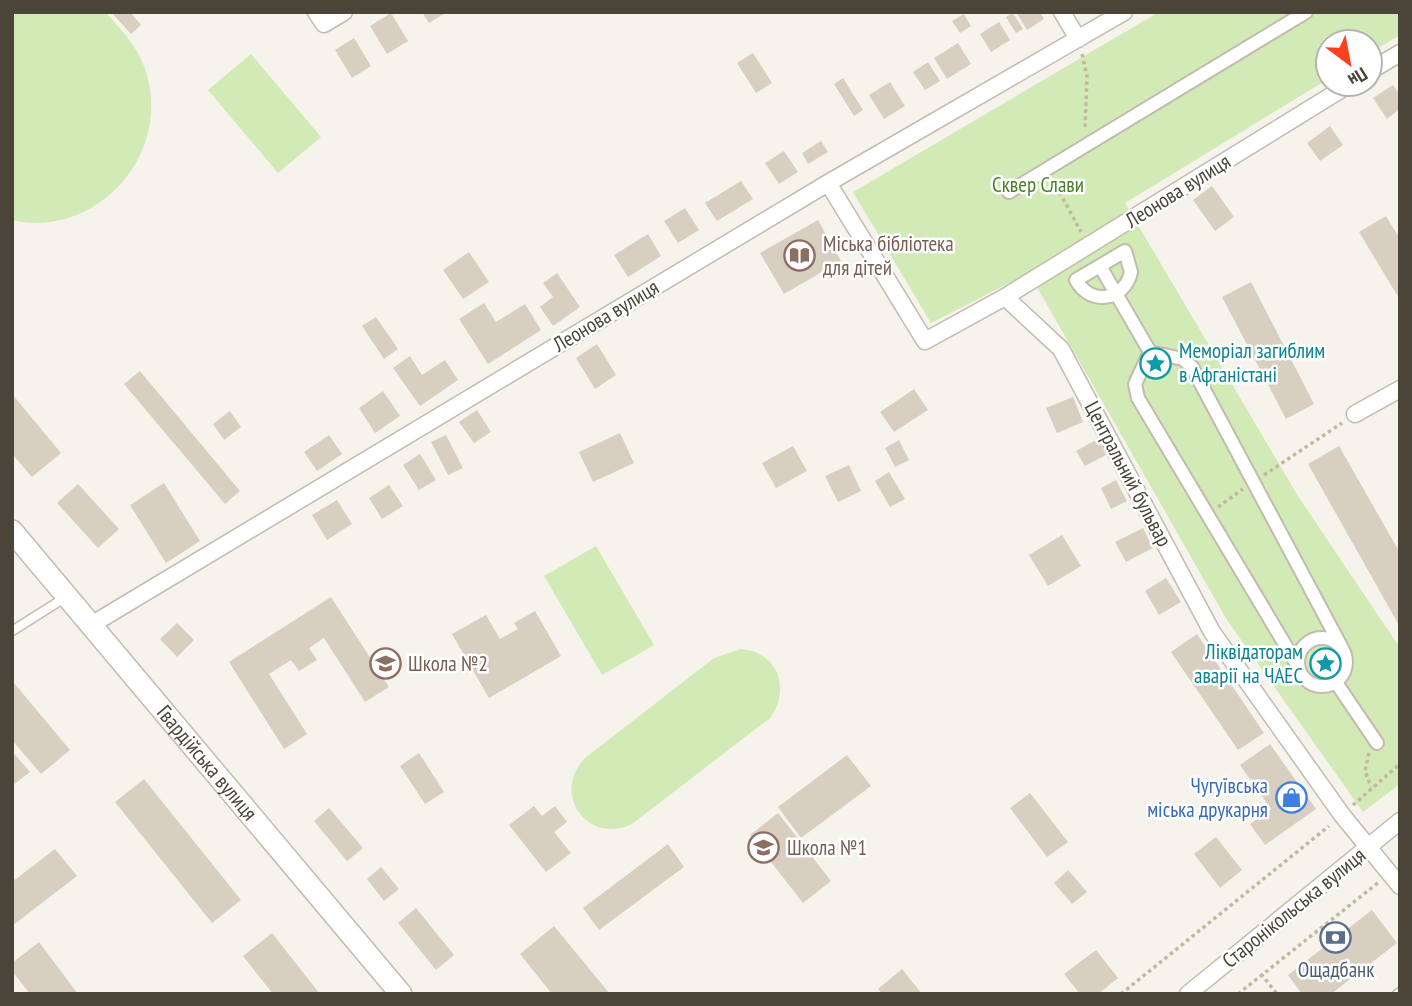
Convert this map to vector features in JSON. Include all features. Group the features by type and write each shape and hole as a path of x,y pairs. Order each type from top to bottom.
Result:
{"street":[{"path":"316,12 324,24 344,12"},
{"path":"1062,12 1078,39"},
{"name":"Леонова вулиця","path":"91,625 828,183 1124,12"},
{"path":"1009,192 1306,12"},
{"path":"1384,63 1400,53"},
{"name":"Леонова вулиця","path":"1005,297 1327,98"},
{"path":"828,183 925,341 1005,297"},
{"path":"1125,251 1131,262 1129,280 1116,294 1100,298 1091,295 1076,280 1125,251"},
{"path":"1100,266 1150,352 1183,359 1192,367 1342,648 1346,664 1344,672 1335,681 1316,685 1308,681 1138,398 1136,384 1150,352"},
{"name":"Центральний бульвар","path":"1005,297 1061,349 1212,632 1342,815 1395,880"},
{"path":"1355,414 1400,388"},
{"name":"Гвардійська вулиця","path":"12,531 401,994"},
{"path":"1299,668 1300,652 1312,640 1328,639 1342,648"},
{"path":"1335,681 1377,743"},
{"name":"Старонікольська вулиця","path":"1188,994 1400,821"}],"lane":[{"path":"12,631 68,597"}],"path":[{"path":"1078,39 1087,76 1084,146"},
{"path":"1048,169 1088,246"},
{"path":"1210,512 1355,414"},
{"path":"1121,994 1342,815 1400,764"},
{"path":"1238,994 1261,974 1395,880"},
{"path":"1261,974 1277,994"}],"green space":[{"path":"12,12 105,12 131,43 148,79 151,109 147,137 135,164 118,187 96,205 71,217 42,223 12,220"},
{"name":"Сквер Слави","path":"1159,12 1400,12 1400,35 1384,45 1384,28 1314,28 1314,88 1125,203 1298,496 1400,648 1400,784 1363,812 1227,620 1029,273 931,323 853,192"},
{"path":"251,54 321,137 278,173 208,90"},
{"path":"596,546 654,645 602,675 544,576"},
{"path":"741,649 764,657 777,674 780,695 770,718 632,824 616,829 601,828 588,822 573,800 572,786 575,772 585,758 714,658"}],"building":[{"path":"111,12 130,12 141,25 131,34"},
{"path":"422,12 447,12 429,23"},
{"path":"1016,12 1040,12 1044,19 1027,30"},
{"path":"391,13 408,41 387,54 370,26"},
{"path":"1013,13 1023,29 1016,33 1006,17"},
{"path":"964,14 971,26 960,33 952,21"},
{"path":"999,22 1010,40 991,52 980,34"},
{"path":"354,38 371,66 352,78 335,50"},
{"path":"958,43 971,64 947,79 934,58"},
{"path":"753,53 772,83 756,93 737,63"},
{"path":"928,62 940,81 925,90 913,72"},
{"path":"843,78 863,110 854,116 834,84"},
{"path":"890,82 905,106 884,119 869,95"},
{"path":"1393,85 1400,95 1400,109 1387,119 1373,98 1384,98 1384,91"},
{"path":"1330,126 1343,145 1320,161 1307,143"},
{"path":"821,141 828,152 808,164 802,153"},
{"path":"784,151 798,172 779,184 765,163"},
{"path":"741,181 753,199 717,221 705,203"},
{"path":"1212,186 1234,217 1215,231 1193,200"},
{"path":"685,208 699,230 678,243 664,221"},
{"path":"1386,216 1400,239 1400,300 1359,232"},
{"path":"818,220 841,261 784,294 760,253"},
{"path":"648,234 661,256 628,277 614,255"},
{"path":"469,252 489,282 463,299 443,270"},
{"path":"557,273 580,307 553,326 540,307 553,297 543,283"},
{"path":"1251,282 1314,404 1286,419 1222,297"},
{"path":"484,303 496,322 525,304 541,330 488,364 459,319"},
{"path":"376,317 398,349 384,359 362,326"},
{"path":"597,344 616,375 595,389 576,358"},
{"path":"410,356 422,375 445,360 458,380 420,406 393,368"},
{"path":"140,371 240,491 225,504 124,384"},
{"path":"914,389 928,410 894,432 880,412"},
{"path":"383,391 400,416 375,433 359,408"},
{"path":"12,394 61,453 32,477 12,454"},
{"path":"1073,397 1083,422 1057,433 1046,408"},
{"path":"477,410 491,432 474,443 459,422"},
{"path":"230,411 241,427 224,440 213,424"},
{"path":"620,433 634,463 593,482 579,452"},
{"path":"329,435 342,454 317,471 304,452"},
{"path":"446,435 463,468 448,475 431,442"},
{"path":"1098,439 1106,455 1085,466 1076,451"},
{"path":"899,440 909,460 895,467 885,448"},
{"path":"793,446 807,471 776,488 762,463"},
{"path":"1339,446 1400,553 1400,627 1308,464"},
{"path":"420,454 436,480 419,490 403,465"},
{"path":"849,465 861,491 838,502 825,476"},
{"path":"889,472 905,499 890,507 875,481"},
{"path":"1116,480 1127,501 1111,509 1101,488"},
{"path":"164,483 200,541 166,563 130,505"},
{"path":"78,484 119,529 98,548 57,503"},
{"path":"389,485 403,506 382,519 369,498"},
{"path":"337,500 352,524 327,540 312,515"},
{"path":"1143,528 1153,548 1126,562 1115,542"},
{"path":"1062,535 1081,566 1048,586 1029,555"},
{"path":"1166,578 1181,602 1159,615 1145,591"},
{"path":"331,597 389,687 365,702 324,638 309,648 317,660 299,671 291,660 269,674 307,734 284,749 229,662"},
{"path":"535,611 561,656 489,698 452,634 486,615 500,639 518,629 514,623"},
{"path":"177,623 194,640 177,657 160,639"},
{"path":"1197,634 1264,733 1238,750 1171,652"},
{"path":"14,683 70,750 41,774 12,740"},
{"path":"1270,744 1316,809 1265,845 1250,824 1271,809 1240,765"},
{"path":"12,751 30,772 12,786"},
{"path":"419,753 444,792 425,804 400,766"},
{"path":"847,755 871,786 801,838 778,807"},
{"path":"144,779 241,900 212,923 115,802"},
{"path":"1030,793 1068,842 1047,857 1010,808"},
{"path":"534,806 542,816 555,806 567,822 554,832 571,853 546,872 509,825"},
{"path":"329,808 363,848 347,861 314,821"},
{"path":"778,813 831,881 803,903 750,835"},
{"path":"1216,837 1242,870 1220,888 1194,854"},
{"path":"668,844 684,867 599,930 583,908"},
{"path":"55,849 77,876 12,926 12,882"},
{"path":"381,867 399,889 384,901 367,879"},
{"path":"1068,870 1087,892 1072,904 1054,883"},
{"path":"416,908 454,955 436,970 398,923"},
{"path":"1372,910 1397,943 1331,994 1302,994 1288,975"},
{"path":"554,926 610,994 552,994 520,954"},
{"path":"272,933 320,994 273,994 243,956"},
{"path":"39,942 78,994 30,994 12,971 12,963"},
{"path":"1096,950 1118,978 1098,994 1080,994 1064,974"},
{"path":"902,969 922,994 882,994 878,989"}],"place":[{"name":"Міська бібліотека для дітей","path":"800,256"},
{"name":"Меморіал загиблим в Афганістані","path":"1156,363"},
{"name":"Школа №2","path":"385,664"},
{"name":"Ліквідаторам аварії на ЧАЕС","path":"1326,664"},
{"name":"Чугуївська міська друкарня","path":"1291,798"},
{"name":"Школа №1","path":"764,848"},
{"name":"Ощадбанк","path":"1336,938"}]}
